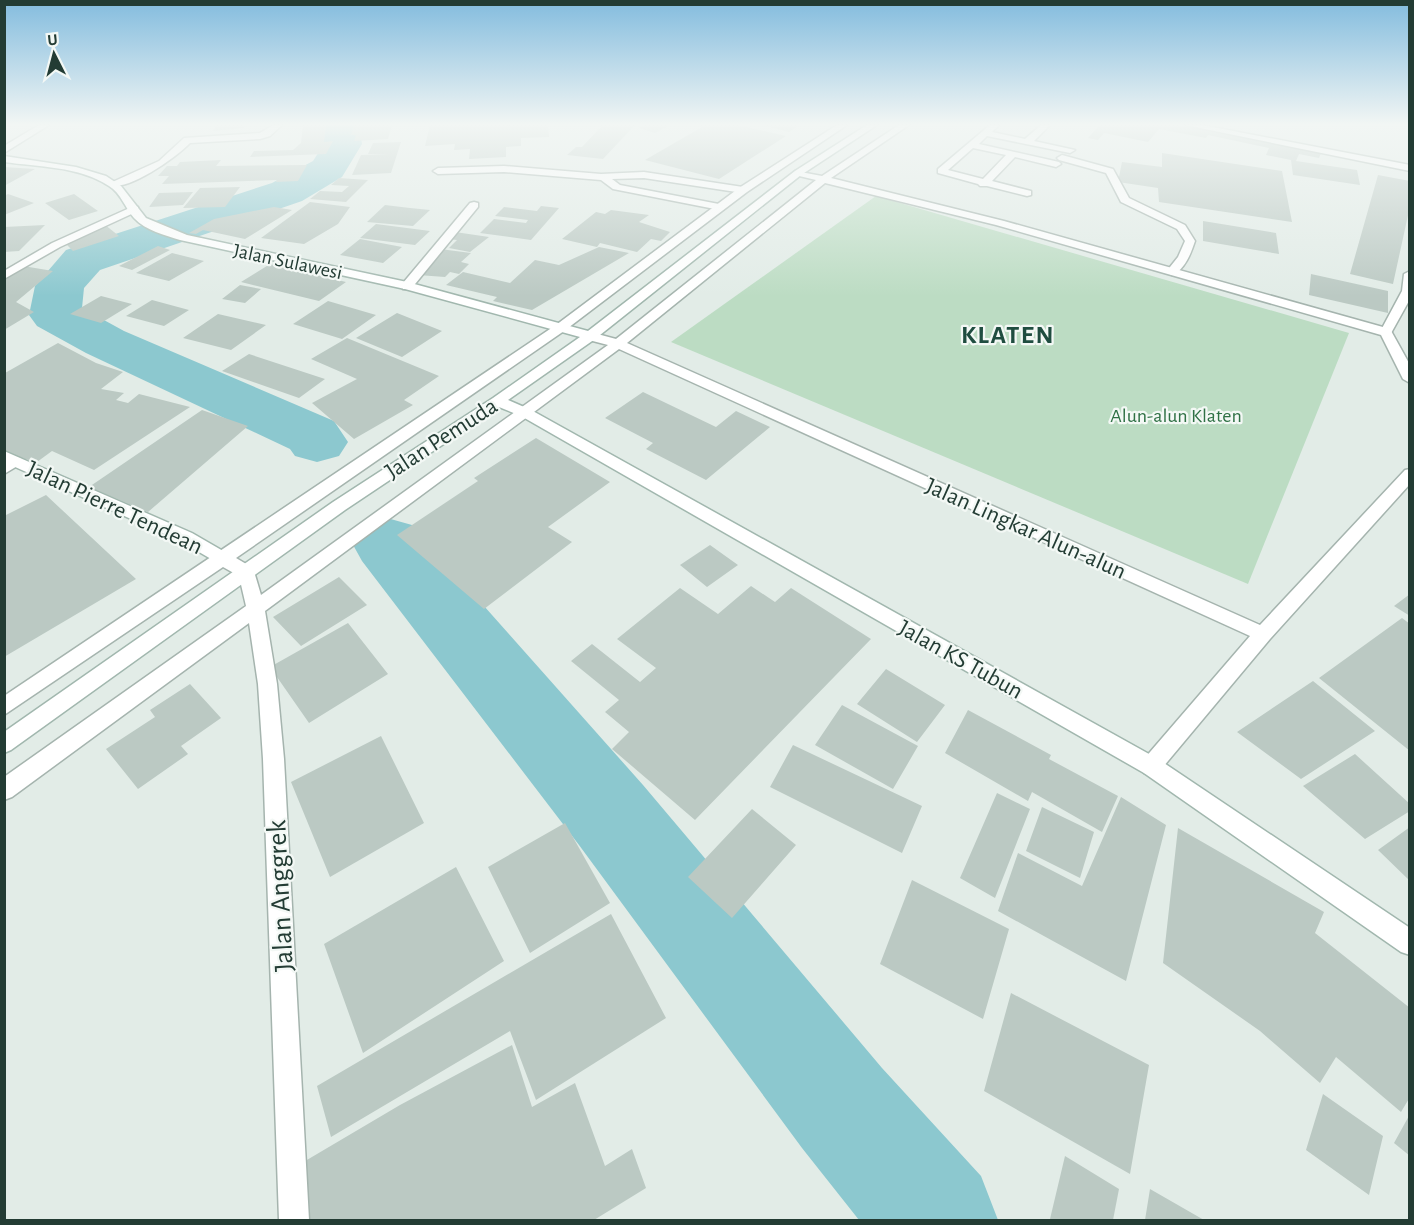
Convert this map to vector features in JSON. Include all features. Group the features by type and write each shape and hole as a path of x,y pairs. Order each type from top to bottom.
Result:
{"street":[{"name":"Jalan Sulawesi","path":"107,182 112,184 141,219 161,230 184,238 407,286 590,336"},
{"path":"112,184 117,182"},
{"path":"609,182 617,187 720,207"},
{"path":"691,182 742,190"},
{"path":"4,707 560,328 754,182"},
{"name":"Jalan Pemuda","path":"4,744 376,480 498,401 590,336 786,182"},
{"path":"4,790 526,413 618,344 820,182"},
{"path":"837,182 1000,223 1386,332 1410,379"},
{"path":"977,182 1027,194"},
{"path":"1116,182 1125,200 1181,227 1190,241 1183,258 1172,272"},
{"path":"407,286 474,206"},
{"path":"4,276 69,239 134,209"},
{"path":"4,265 23,265"},
{"path":"1386,332 1408,292 1410,274"},
{"name":"Jalan Lingkar Alun-alun","path":"590,336 618,344 1263,634"},
{"name":"Jalan KS Tubun","path":"498,401 526,413 1151,766 1410,943"},
{"name":"Jalan Pierre Tendean","path":"8,462 186,537 248,573"},
{"path":"1151,766 1263,634 1410,474"},
{"name":"Jalan Anggrek","path":"248,573 256,606 265,664 276,812 294,1221"}],"green space":[{"name":"Alun-alun Klaten","path":"876,196 1349,333 1248,584 671,342"}],"building":[{"path":"164,182 215,182 162,184"},
{"path":"334,182 366,182 346,202 310,199 320,191 342,192 349,186 331,185"},
{"path":"1119,182 1284,182 1292,222 1159,202 1158,188"},
{"path":"1341,182 1359,182 1360,185"},
{"path":"1376,182 1410,182 1410,206 1393,284 1350,274"},
{"path":"240,187 225,207 183,208 200,188"},
{"path":"193,192 183,205 149,207 159,193"},
{"path":"8,194 34,203 4,215 4,196"},
{"path":"74,194 98,211 69,220 45,203"},
{"path":"310,202 350,207 338,224 304,244 261,238"},
{"path":"385,205 430,210 413,226 367,222"},
{"path":"541,206 559,208 531,240 480,233 494,219 526,223 528,220 495,216 504,207 537,211"},
{"path":"274,207 292,210 245,239 203,230 196,234 189,233 214,219"},
{"path":"611,210 649,215 639,222 670,232 661,241 651,239 637,252 600,243 597,247 562,239 596,212 605,214"},
{"path":"1203,221 1276,233 1279,254 1203,241"},
{"path":"104,224 119,236 73,251 65,243"},
{"path":"376,224 430,231 415,245 360,238"},
{"path":"45,225 19,251 4,252 4,227"},
{"path":"455,232 489,237 470,252 449,248 457,240 448,239"},
{"path":"360,239 402,247 383,263 340,255"},
{"path":"158,246 170,250 132,270 119,266"},
{"path":"599,247 629,253 532,310 493,301 497,297 446,285 463,272 510,283 535,260 559,265"},
{"path":"440,249 471,253 461,262 469,264 459,274 450,272 445,277 418,275"},
{"path":"172,253 204,261 169,281 136,273"},
{"path":"270,264 346,282 319,301 241,282"},
{"path":"23,266 53,271 16,302 34,312 4,330 4,277"},
{"path":"1311,274 1388,291 1388,313 1309,295"},
{"path":"240,285 261,289 245,303 222,299"},
{"path":"101,296 132,304 101,323 70,314"},
{"path":"152,300 189,310 164,326 126,316"},
{"path":"328,301 376,315 342,339 293,324"},
{"path":"397,313 442,331 402,357 356,338"},
{"path":"218,314 266,325 231,350 183,338"},
{"path":"347,338 439,376 404,400 413,405 354,439 312,403 357,379 311,359"},
{"path":"58,343 96,363 123,372 101,389 124,393 116,400 128,403 139,394 190,407 94,470 52,451 37,462 5,454 5,373"},
{"path":"249,354 325,379 299,398 222,371"},
{"path":"643,392 716,427 736,411 770,427 706,480 646,449 653,443 605,418"},
{"path":"202,410 248,426 148,512 89,487"},
{"path":"536,438 610,482 548,527 572,542 484,609 397,535 478,481 474,478"},
{"path":"46,495 136,579 4,657 4,516"},
{"path":"710,545 738,565 707,587 680,565"},
{"path":"339,577 367,605 301,646 273,617"},
{"path":"751,586 775,602 791,588 871,639 695,820 612,749 629,732 605,712 619,700 571,661 592,644 640,682 656,668 617,639 680,588 718,614"},
{"path":"1410,594 1410,616 1394,606"},
{"path":"1402,618 1410,624 1410,751 1319,678"},
{"path":"348,623 388,674 309,723 270,667"},
{"path":"886,669 945,705 917,742 857,704"},
{"path":"1313,681 1375,731 1301,779 1237,732"},
{"path":"190,684 221,718 181,746 188,754 138,789 106,749 155,717 150,710"},
{"path":"842,705 918,746 893,789 815,745"},
{"path":"968,710 1051,755 1049,759 1118,796 1102,832 1032,792 1028,801 945,753"},
{"path":"381,736 424,823 330,877 291,782"},
{"path":"793,745 922,806 902,853 770,787"},
{"path":"1355,754 1410,804 1410,811 1365,839 1303,786"},
{"path":"997,793 1030,809 995,898 960,878"},
{"path":"1121,797 1166,825 1126,981 998,911 1018,853 1082,886"},
{"path":"1042,807 1094,832 1080,878 1026,851"},
{"path":"752,809 796,845 732,918 688,877"},
{"path":"565,823 610,903 530,953 488,867"},
{"path":"1410,827 1410,881 1378,850"},
{"path":"1178,828 1324,912 1315,933 1410,1008 1410,1097 1401,1112 1336,1057 1320,1083 1260,1031 1163,963"},
{"path":"456,867 504,961 363,1053 324,944"},
{"path":"912,880 1009,929 983,1019 880,964"},
{"path":"611,914 666,1018 536,1100 510,1031 331,1137 317,1086"},
{"path":"1011,993 1149,1065 1130,1174 984,1091"},
{"path":"512,1045 532,1107 575,1083 605,1166 632,1149 646,1188 594,1220 297,1220 295,1167 400,1105"},
{"path":"1323,1094 1383,1136 1369,1195 1306,1150"},
{"path":"1410,1114 1410,1156 1394,1143"},
{"path":"1065,1156 1119,1189 1113,1220 1050,1219"},
{"path":"1150,1189 1204,1220 1145,1220"}],"waterway":[{"path":"305,182 287,192 83,260 60,286 55,315 105,342 312,435 317,442"},
{"path":"387,543 611,815 842,1108 937,1220"}],"district":[{"name":"KLATEN","path":"1008,334"}]}
